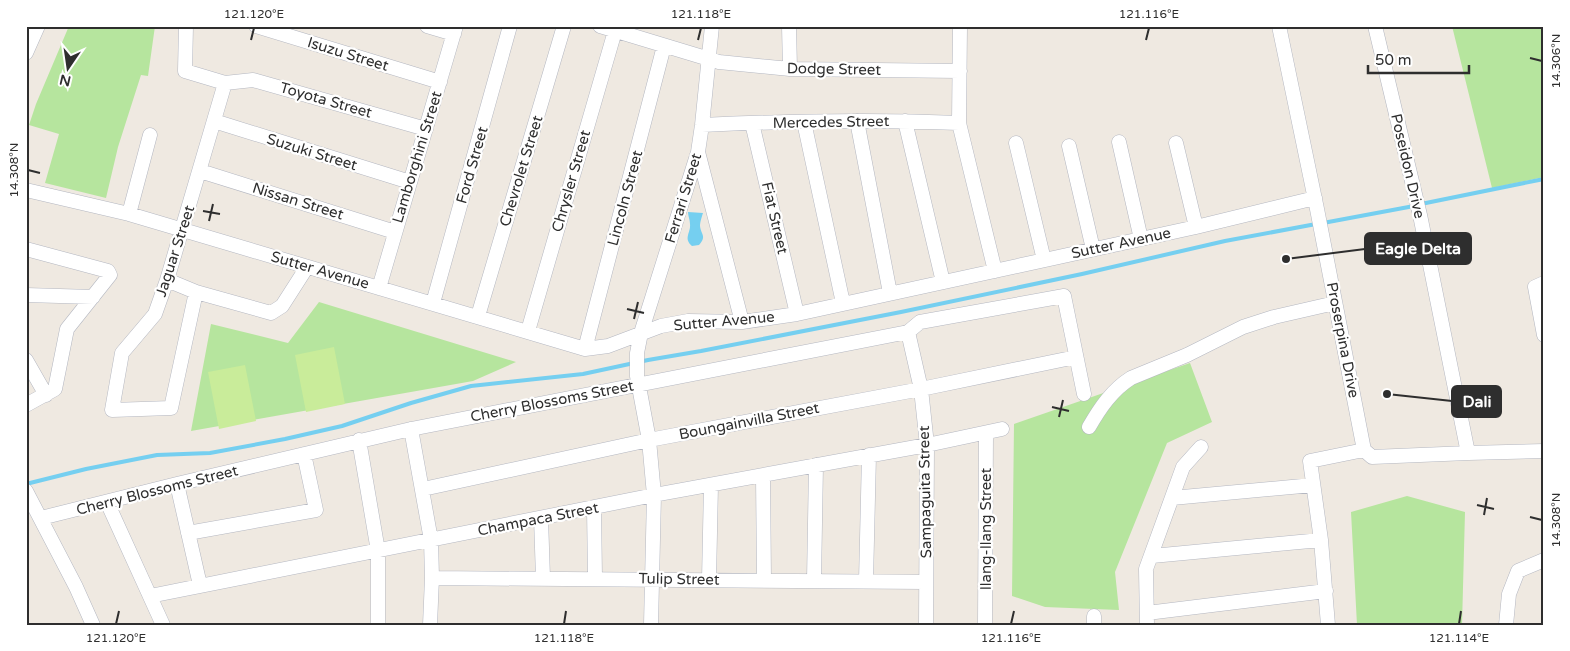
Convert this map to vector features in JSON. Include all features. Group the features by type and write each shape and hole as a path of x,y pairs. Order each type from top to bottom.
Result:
{"street":[{"path":"26,53 38,26"},
{"path":"186,26 185,71 225,83"},
{"name":"Isuzu Street","path":"256,26 440,82"},
{"path":"427,26 455,30"},
{"name":"Ford Street","path":"433,303 510,26"},
{"name":"Chevrolet Street","path":"478,316 564,26"},
{"name":"Dodge Street","path":"600,26 719,62 790,69 960,71"},
{"name":"Ferrari Street","path":"651,625 654,495 649,440 637,381 637,353 641,333 698,152 712,26"},
{"path":"789,26 790,69"},
{"path":"960,26 959,123 994,271"},
{"name":"Proserpina Drive","path":"1279,26 1364,450"},
{"name":"Poseidon Drive","path":"1375,26 1420,215 1468,452"},
{"name":"Lamborghini Street","path":"379,288 455,30"},
{"name":"Chrysler Street","path":"528,332 615,31"},
{"name":"Lincoln Street","path":"585,349 664,46"},
{"name":"Toyota Street","path":"225,83 253,80 426,129"},
{"name":"Jaguar Street","path":"196,292 171,408 112,410 122,353 154,314 167,280 225,83"},
{"path":"857,121 890,294"},
{"name":"Mercedes Street","path":"702,125 857,121 959,123"},
{"path":"905,121 943,282"},
{"name":"Suzuki Street","path":"214,122 410,182"},
{"path":"804,122 843,303"},
{"name":"Fiat Street","path":"752,123 797,314"},
{"path":"129,214 150,135"},
{"path":"1119,142 1141,239"},
{"path":"1016,143 1044,260"},
{"path":"1176,143 1196,227"},
{"path":"1069,146 1092,249"},
{"path":"698,152 742,322"},
{"name":"Nissan Street","path":"200,171 395,232"},
{"name":"Sutter Avenue","path":"26,190 129,214 183,229 585,349 608,346 661,326 688,321 742,322 797,314 1092,249 1316,204"},
{"path":"26,249 108,272 110,275 67,329 55,389 46,396 26,405"},
{"path":"167,280 196,292 271,313 282,306 307,267"},
{"path":"1544,283 1535,287 1544,335"},
{"path":"26,295 94,297"},
{"name":"Cherry Blossoms Street","path":"41,518 411,428 637,381 908,332 920,322 1064,296 1076,357"},
{"path":"1089,427 1103,404 1131,378 1187,355 1243,328 1274,317 1335,303"},
{"name":"Sampaguita Street","path":"908,332 920,389 927,445 926,625"},
{"path":"1076,357 1084,394"},
{"name":"Boungainvilla Street","path":"423,489 649,440 920,389 1076,357"},
{"path":"26,360 46,396"},
{"path":"411,428 431,540 430,625"},
{"name":"Champaca Street","path":"150,596 654,495 927,445 1002,429"},
{"name":"Ilang-Ilang Street","path":"986,433 986,625"},
{"path":"359,440 378,551 378,625"},
{"path":"1201,447 1183,467 1146,569 1147,619 1326,592"},
{"path":"1328,625 1321,540 1310,461 1364,450 1372,457 1468,452 1544,451"},
{"path":"188,533 316,510 304,454"},
{"path":"866,581 869,455"},
{"path":"814,581 816,465"},
{"path":"763,475 764,580"},
{"path":"178,484 200,585"},
{"path":"709,580 711,485"},
{"path":"1172,498 1314,485"},
{"path":"28,494 93,625"},
{"path":"107,502 163,625"},
{"path":"594,507 595,578"},
{"path":"541,518 543,578"},
{"path":"1152,556 1321,540"},
{"path":"1506,625 1509,594 1518,571 1528,565 1544,560"},
{"name":"Tulip Street","path":"432,578 926,582"}],"green space":[{"path":"69,26 155,26 148,76 141,75 118,147 106,198 45,183 59,134 29,125"},
{"path":"1452,26 1544,26 1544,177 1492,188"},
{"path":"319,302 516,362 473,381 191,431 211,324 288,343"},
{"path":"334,347 345,404 306,412 295,355"},
{"path":"1190,363 1212,422 1167,443 1115,572 1119,610 1045,607 1012,596 1014,424"},
{"path":"245,365 256,421 219,429 208,372"},
{"path":"1407,496 1465,512 1462,625 1357,625 1351,512"}],"water":[{"path":"688,212 703,213 700,226 703,237 699,245 692,246 688,240 690,223"}],"waterway":[{"path":"1421,204 1544,179"},
{"path":"1323,223 1414,206"},
{"path":"26,484 86,469 157,455 210,453 285,439 342,426 411,403 471,386 583,374 901,312 1082,274 1225,241 1316,224"}],"place":[{"name":"Eagle Delta","path":"1286,259"},
{"name":"Dali","path":"1387,394"}]}
